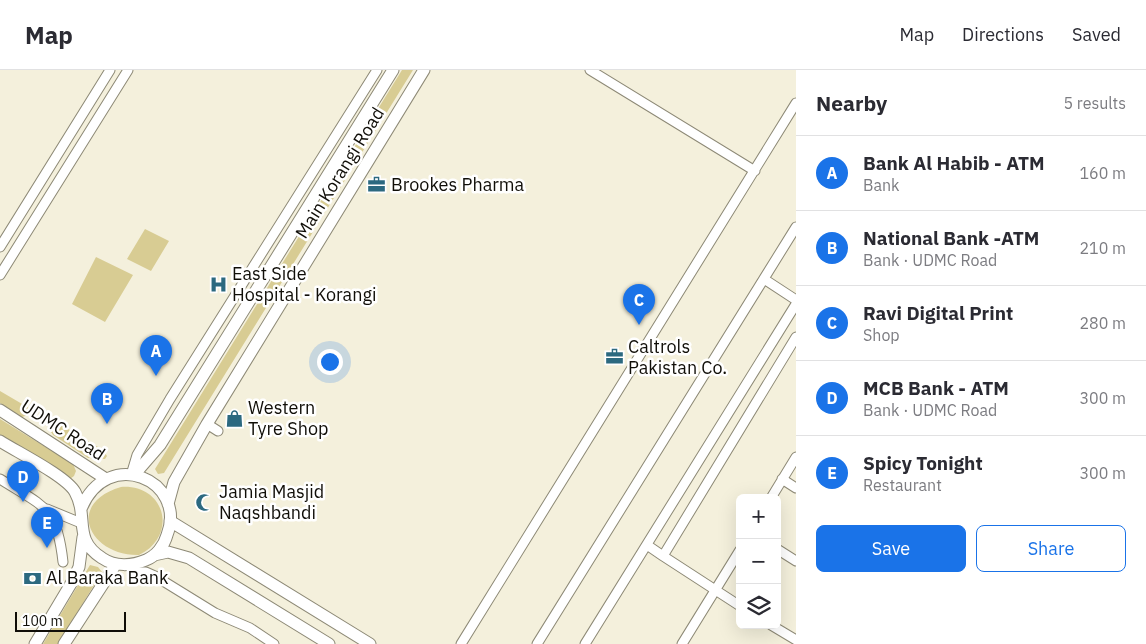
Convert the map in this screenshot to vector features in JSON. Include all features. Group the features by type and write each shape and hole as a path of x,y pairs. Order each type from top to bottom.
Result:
{"main road":[{"name":"Main Korangi Road","path":"132,475 160,445 393,70"},
{"name":"Main Korangi Road","path":"168,504 174,482 207,424 424,70"},
{"name":"UDMC Road","path":"0,410 106,479"},
{"path":"0,441 71,486 81,509"},
{"path":"119,475 132,475 149,481 160,491 168,504 170,521 166,541 148,560 133,564 116,564 104,560 92,550 84,537 81,509 86,497 95,486 106,479 119,475"},
{"path":"170,521 370,644"},
{"path":"35,644 79,567 84,537"},
{"path":"154,555 168,552 188,558 329,644"},
{"path":"64,644 116,564"}],"street":[{"path":"0,247 110,70"},
{"path":"0,275 128,70"},
{"path":"132,475 137,455 151,430 377,70"},
{"path":"590,70 755,171"},
{"path":"461,644 796,103"},
{"path":"65,144 78,152"},
{"path":"537,644 796,227"},
{"path":"585,644 796,302 764,279"},
{"path":"219,323 231,331"},
{"path":"663,556 796,337"},
{"path":"207,424 218,431"},
{"path":"773,494 796,457"},
{"path":"0,479 47,509 81,523"},
{"path":"782,479 796,488"},
{"path":"47,509 54,519 60,536 63,562"},
{"path":"647,545 714,591 736,604"},
{"path":"781,552 796,561"},
{"path":"154,555 134,572 146,572 155,576 215,613 250,628 274,644"},
{"path":"682,644 736,556"},
{"path":"778,629 796,640"}],"shaded area":[{"path":"402,70 413,70 164,473 158,474 155,469"},
{"path":"145,229 169,241 151,271 127,259"},
{"path":"96,257 133,275 105,322 72,304"},
{"path":"0,391 29,408 28,415 22,417 0,403"},
{"path":"0,419 73,464 76,471 74,476 70,479 0,438"},
{"path":"60,424 103,450 107,456 105,459 88,458 53,435 51,432 54,426"},
{"path":"121,487 136,488 148,494 157,502 162,512 159,536 152,546 139,555 122,553 108,547 97,538 90,528 89,516 93,505 103,495"},
{"path":"90,565 98,567 102,572 58,644 43,644"}],"place":[{"name":"Brookes Pharma","path":"377,185"},
{"name":"East Side Hospital - Korangi","path":"218,284"},
{"name":"Ravi Digital Print","path":"639,325"},
{"name":"Caltrols Pakistan Co.","path":"614,357"},
{"name":"Bank Al Habib - ATM","path":"156,376"},
{"name":"Western Tyre Shop","path":"234,418"},
{"name":"National Bank -ATM","path":"107,424"},
{"name":"MCB Bank - ATM","path":"23,502"},
{"name":"Jamia Masjid Naqshbandi","path":"205,502"},
{"name":"Spicy Tonight","path":"47,548"},
{"name":"Al Baraka Bank","path":"32,578"}]}
